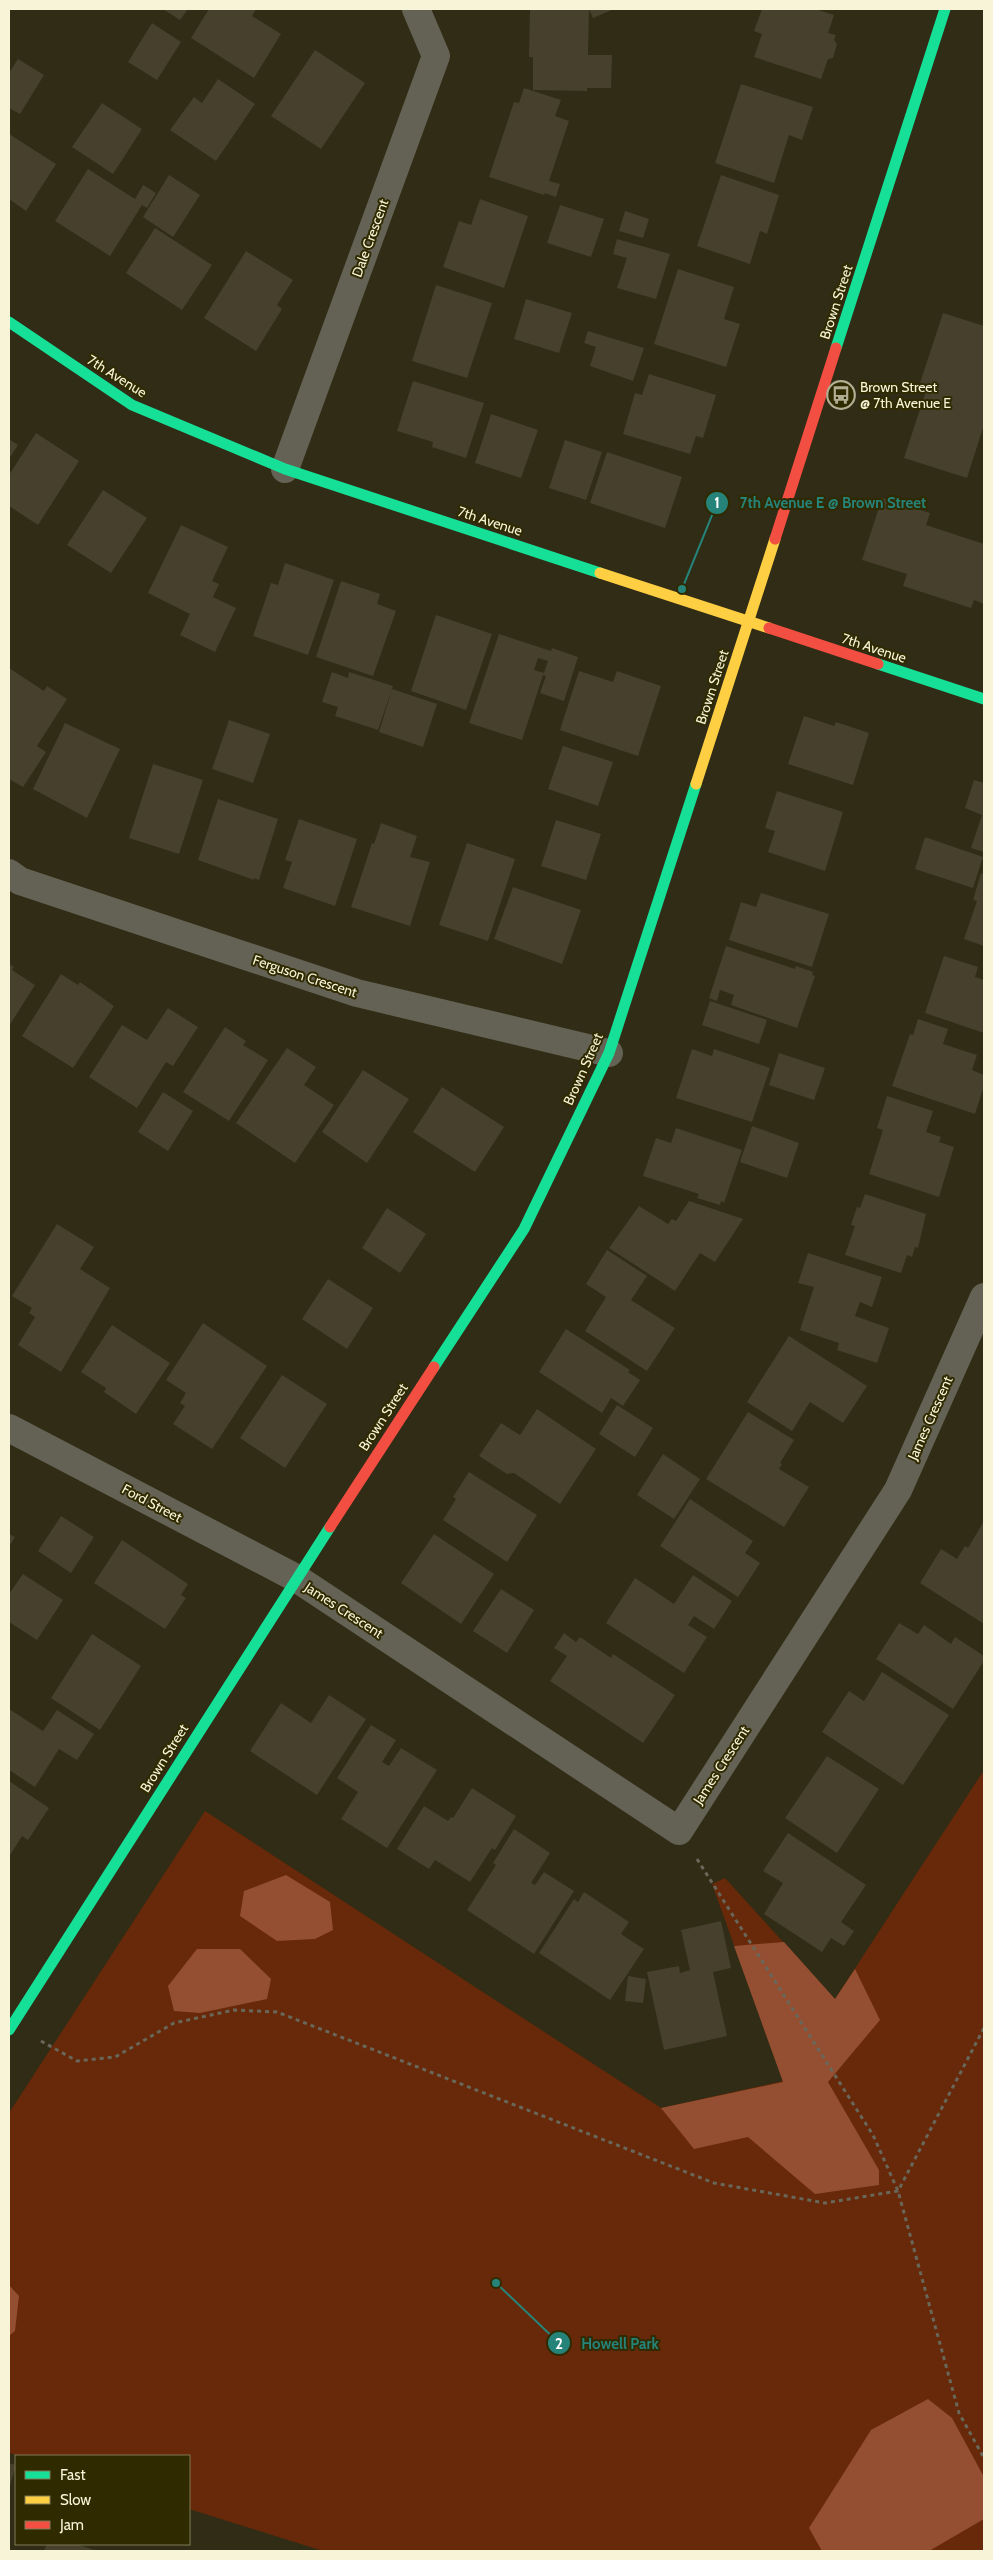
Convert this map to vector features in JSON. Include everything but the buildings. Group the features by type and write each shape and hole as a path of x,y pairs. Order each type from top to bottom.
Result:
{"street":[{"name":"Dale Crescent","path":"285,469 436,56 416,9"},
{"name":"Brown Street","path":"10,2028 296,1578 524,1229 609,1053 749,623 945,9"},
{"name":"7th Avenue","path":"9,322 132,405 285,469 984,699"},
{"name":"Ferguson Crescent","path":"9,873 20,881 357,993 609,1053"},
{"name":"James Crescent","path":"296,1578 679,1831 898,1490 984,1297"},
{"name":"Ford Street","path":"9,1428 296,1578"}],"path":[{"path":"679,1831 873,2135 898,2191 959,2413 984,2458"},
{"path":"10,2028 77,2061 115,2057 174,2022 234,2010 277,2012 714,2183 825,2202 898,2191"},
{"path":"898,2191 984,2028"}],"shaded area":[{"path":"984,1770 984,2551 323,2551 190,2509 190,2455 16,2455 9,2453 9,2113 205,1811 661,2108 783,2081 712,1884 725,1878 835,1999"},
{"path":"286,1875 330,1902 333,1930 315,1939 277,1941 240,1916 244,1891"},
{"path":"784,1942 835,1999 855,1969 880,2020 828,2082 879,2170 879,2185 815,2194 748,2137 694,2149 661,2108 783,2082 734,1946"},
{"path":"197,1949 240,1949 271,1979 267,1999 200,2013 174,2011 168,1986"},
{"path":"9,2285 19,2296 15,2331 9,2336"},
{"path":"928,2399 952,2418 984,2477 984,2519 929,2551 822,2551 809,2528 871,2430"}],"traffic: fast":[{"path":"836,348 945,9"},
{"path":"9,322 132,405 285,469 600,573"},
{"path":"878,664 984,699"},
{"path":"434,1367 524,1229 609,1053 696,784"},
{"path":"9,2030 330,1527"}],"traffic: slow":[{"path":"696,784 775,539"},
{"path":"600,573 769,628"}],"traffic: jam":[{"path":"775,539 836,348"},
{"path":"769,628 878,664"},
{"path":"330,1527 434,1367"}],"place":[{"name":"Brown Street @ 7th Avenue E","path":"841,395"},
{"name":"7th Avenue E @ Brown Street","path":"682,589"},
{"name":"Howell Park","path":"496,2283"}]}
